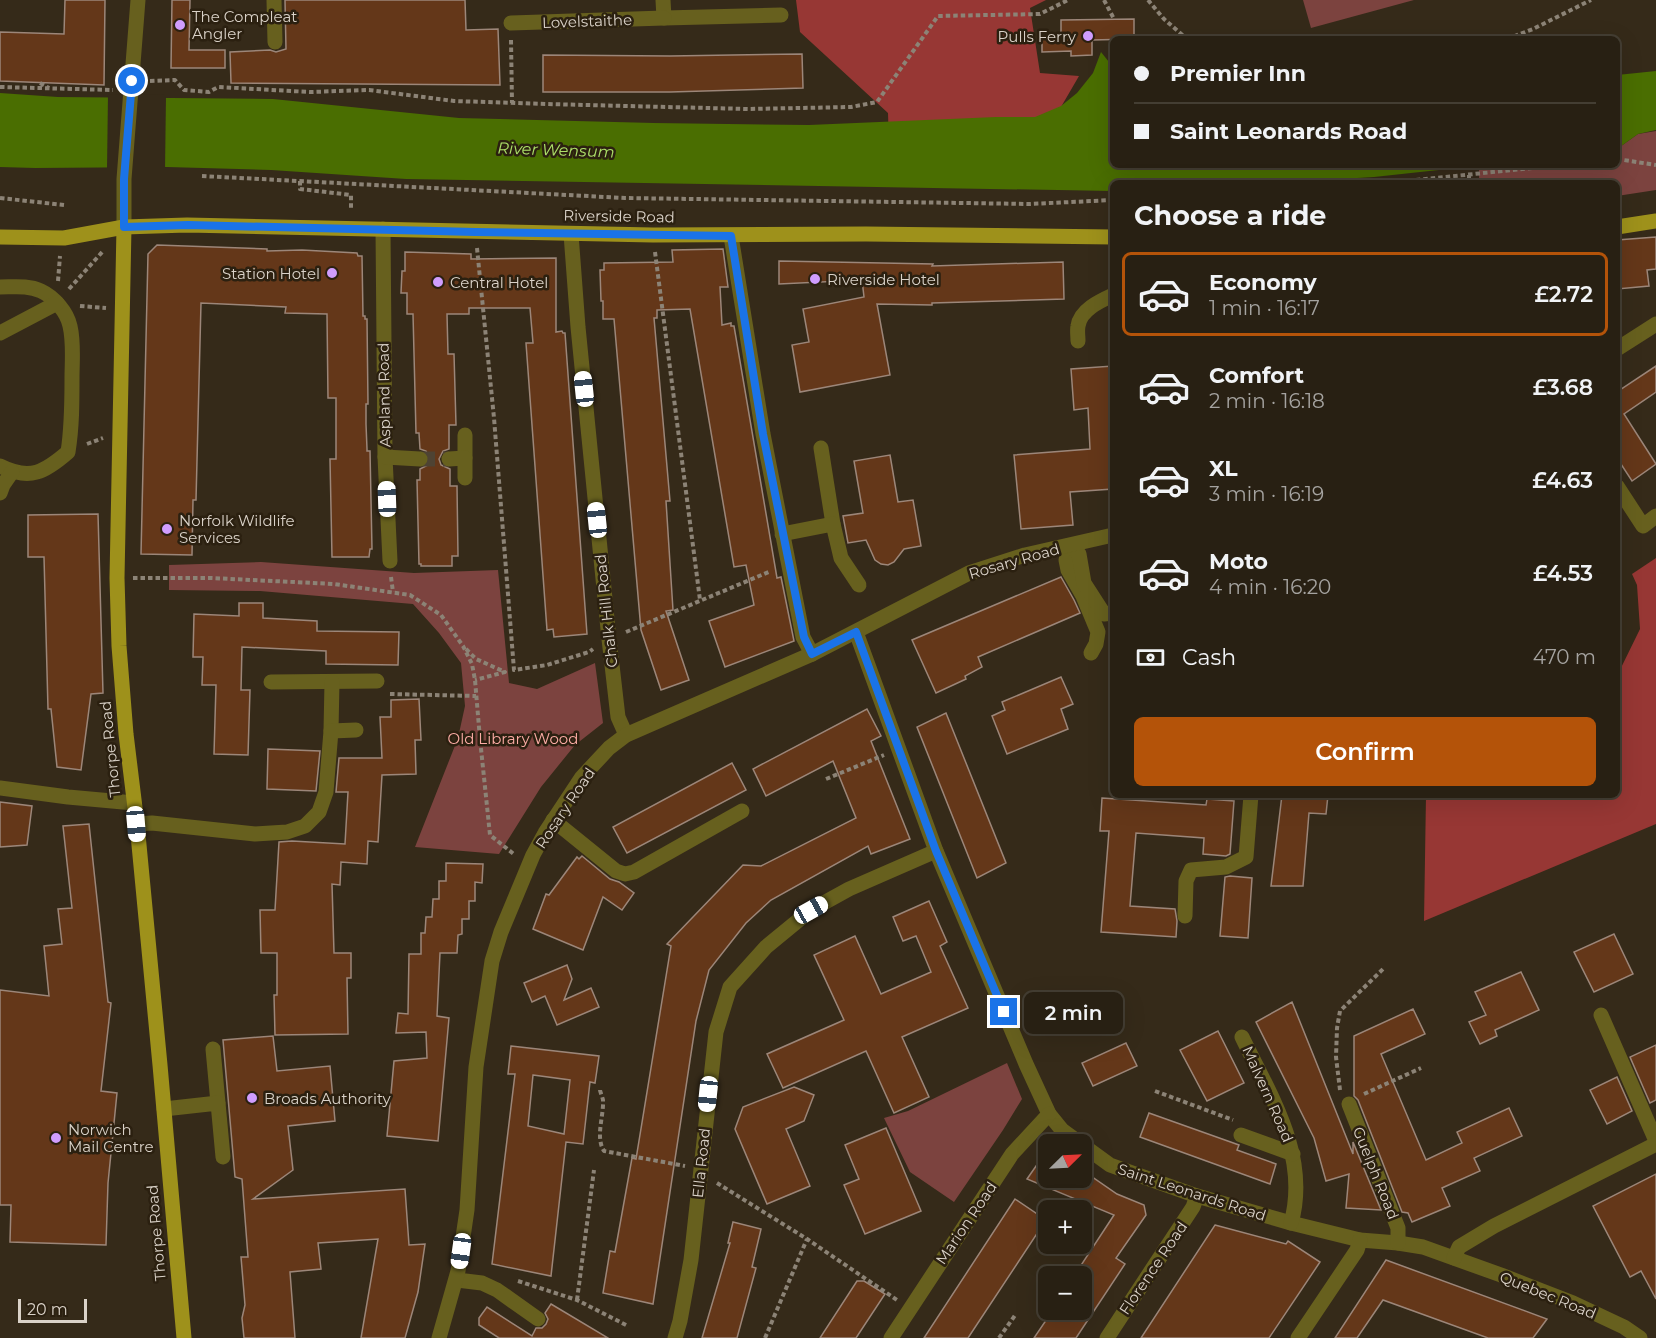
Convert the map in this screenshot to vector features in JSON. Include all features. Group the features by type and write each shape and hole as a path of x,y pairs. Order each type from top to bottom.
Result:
{"main road":[{"path":"1620,226 1656,221"},
{"name":"Riverside Road","path":"0,237 64,238 124,227 188,225 571,234 1110,237"},
{"name":"Thorpe Road","path":"124,227 117,578 120,657 184,1338"}],"street":[{"path":"124,227 124,179 138,0"},
{"path":"274,0 274,42"},
{"path":"663,0 664,18"},
{"name":"Lovelstaithe","path":"511,23 781,15"},
{"name":"Aspland Road","path":"382,229 385,457 390,561"},
{"name":"Chalk Hill Road","path":"571,234 609,639 618,717 626,735"},
{"path":"731,236 763,434 782,534 804,637 812,654"},
{"path":"0,288 31,287 44,292 57,303 70,325 72,351 72,425 68,452 50,468 30,474 6,469 0,493"},
{"path":"1078,341 1080,320 1088,309 1110,297"},
{"path":"0,333 57,303"},
{"path":"1620,347 1656,324"},
{"path":"465,435 457,458 465,478"},
{"path":"821,448 841,558 859,585"},
{"path":"385,457 420,459"},
{"path":"1620,490 1643,525 1656,516"},
{"path":"782,534 833,524"},
{"name":"Rosary Road","path":"439,1338 457,1280 467,1210 476,1067 492,961 512,903 533,855 582,777 609,748 626,735 812,654 969,573 1025,555 1110,536"},
{"path":"1092,653 1098,632 1083,596 1068,570 1066,560 1071,546 1079,554 1084,583 1104,614 1110,613"},
{"name":"Saint Leonards Road","path":"856,632 936,851 1049,1114 1062,1130 1110,1165 1197,1196 1360,1240 1423,1247 1454,1258"},
{"path":"271,682 377,681"},
{"path":"136,824 152,823 255,834 287,832 305,826 319,813 326,792 332,682"},
{"path":"331,731 356,730"},
{"path":"0,788 68,797 134,802"},
{"path":"1185,916 1186,881 1191,870 1226,867 1246,857 1251,798"},
{"path":"553,820 616,871 625,873 634,872 742,811"},
{"name":"Ella Road","path":"675,1338 691,1260 716,1032 730,987 766,947 811,910 849,889 936,851"},
{"path":"1454,1258 1459,1246 1656,1142 1601,1015"},
{"name":"Malvern Road","path":"1242,1037 1285,1126 1293,1154 1296,1177 1295,1209 1291,1223"},
{"path":"213,1050 223,1157"},
{"path":"164,1109 218,1103"},
{"name":"Guelph Road","path":"1351,1109 1398,1228 1398,1243"},
{"name":"Marion Road","path":"891,1338 1012,1154 1049,1114"},
{"path":"1241,1135 1293,1154"},
{"name":"Florence Road","path":"1107,1338 1193,1207 1197,1196"},
{"path":"1298,1338 1357,1250 1360,1240"},
{"name":"Quebec Road","path":"1454,1258 1573,1304 1624,1327 1640,1338"},
{"path":"457,1280 482,1284 497,1290 538,1319"}],"path":[{"path":"132,81 175,80 184,90 210,92 218,87 310,92 369,90 454,101 512,103 748,109 858,106 878,102 938,16 1040,14 1068,0"},
{"path":"1104,0 1114,19"},
{"path":"1148,0 1164,19 1184,36"},
{"path":"1515,36 1591,0"},
{"path":"511,23 512,103"},
{"path":"40,83 50,88"},
{"path":"0,87 104,90"},
{"path":"1620,159 1656,165"},
{"path":"1422,180 1537,168"},
{"path":"202,176 624,198 1030,204 1110,200"},
{"path":"300,181 300,189 351,195 350,229"},
{"path":"0,198 64,205"},
{"path":"57,303 124,227"},
{"path":"475,232 494,418 514,669"},
{"path":"653,235 700,600"},
{"path":"57,303 60,258 64,238"},
{"path":"57,303 122,308"},
{"path":"68,452 120,431"},
{"path":"475,680 514,669 547,665 589,652 609,639 788,564"},
{"path":"117,578 211,578 334,584 410,595 441,615 463,646 472,664 490,835 530,866"},
{"path":"463,646 476,659 505,672"},
{"path":"377,681 388,694 476,696"},
{"path":"826,778 874,758 899,751"},
{"path":"1384,968 1340,1011 1336,1058 1342,1109 1351,1109 1354,1100 1421,1068"},
{"path":"600,1090 603,1100 600,1139 604,1151 699,1174 718,1183 807,1239 909,1309"},
{"path":"1155,1091 1242,1123 1241,1135"},
{"path":"577,1300 594,1170"},
{"path":"765,1338 807,1239"},
{"path":"513,1281 523,1282 577,1300 628,1326"},
{"path":"999,1338 1016,1314"}],"green space":[{"path":"1303,0 1414,0 1311,28"},
{"path":"1656,131 1656,190 1620,196 1620,180 1479,180 1479,168 1620,168 1620,147 1638,134"},
{"name":"Old Library Wood","path":"261,562 414,573 498,570 509,683 537,689 595,663 603,723 575,745 541,787 499,854 415,847 458,738 465,706 461,663 439,633 413,604 260,591 169,590 169,565"},
{"path":"1007,1063 1022,1099 954,1202 910,1172 884,1118 908,1111"}],"shaded area":[{"path":"796,0 1046,0 1030,8 1040,73 1079,76 1054,119 889,145 888,113 800,32"},
{"path":"1656,558 1656,824 1424,921 1426,798 1620,798 1620,670 1640,629 1637,585 1632,574"}],"water":[{"name":"River Wensum","path":"1101,52 1110,63 1110,168 1457,168 1324,180 1110,180 1110,191 406,179 271,170 167,167 0,167 0,93 58,97 273,99 459,118 809,125 1035,117 1061,106 1077,93 1093,73"},
{"path":"1656,71 1656,130 1638,134 1620,147 1620,75"}],"pier":[{"path":"108,94 166,95 165,170 107,170"}],"building":[{"path":"65,0 105,0 104,85 0,81 0,32 64,34"},
{"name":"The Compleat Angler","path":"172,0 190,0 189,50 225,50 225,68 171,68"},
{"path":"285,0 465,0 466,30 498,29 500,85 231,83 230,52 270,50 276,52 286,49"},
{"name":"Pulls Ferry","path":"1134,19 1134,36 1110,36 1110,40 1092,40 1092,55 1071,56 1071,51 1042,52 1042,34 1061,34 1061,20"},
{"path":"802,54 803,88 670,92 543,92 543,55"},
{"path":"1656,237 1656,269 1647,270 1649,286 1620,289 1620,240"},
{"path":"157,245 267,249 267,251 302,250 357,253 358,256 362,256 363,316 367,319 368,404 366,404 366,424 367,451 370,451 372,549 370,549 369,557 332,557 330,459 336,459 336,398 328,398 327,314 285,313 286,307 201,303 196,500 193,500 192,555 141,554 148,254"},
{"path":"723,249 728,287 720,287 722,325 731,323 731,326 734,326 777,578 781,577 794,641 725,667 709,621 754,605 746,565 734,567 690,309 657,310 657,318 654,318 670,501 666,501 673,610 666,611 689,680 661,690 641,630 614,319 603,319 600,270 604,270 604,263 673,262 672,250"},
{"path":"405,252 471,254 471,259 556,258 556,332 565,333 587,634 554,637 553,629 547,630 526,343 533,343 530,308 469,308 469,314 447,314 448,354 454,354 456,425 449,425 449,449 443,451 439,459 441,465 450,469 450,486 457,486 458,556 452,556 452,566 421,566 419,564 417,480 420,480 420,469 428,465 430,459 426,451 420,449 419,433 416,433 413,314 407,314 407,293 401,293 402,271 405,271"},
{"path":"779,261 933,264 932,266 1063,262 1064,299 932,303 932,305 877,304 890,375 800,392 792,345 809,342 803,309 864,297 862,280 779,284"},
{"path":"1110,366 1110,489 1070,492 1073,525 1021,529 1014,455 1090,449 1088,408 1074,410 1071,369"},
{"path":"1656,366 1656,392 1624,414 1656,464 1632,481 1620,463 1620,390"},
{"path":"890,455 898,502 913,500 921,546 904,549 894,562 888,565 875,560 866,540 848,543 843,516 863,513 854,461"},
{"path":"98,514 103,693 91,694 81,770 57,767 51,709 48,709 44,557 28,557 28,515"},
{"path":"1061,577 1080,613 978,657 982,667 965,676 966,679 936,693 912,640"},
{"path":"239,603 263,603 263,618 317,621 317,631 399,632 398,665 326,664 326,651 242,647 241,690 250,690 248,755 214,754 216,685 202,685 203,657 193,657 194,614 239,616"},
{"path":"1061,677 1073,704 1061,709 1068,729 1007,754 992,716 1005,710 1002,702"},
{"path":"419,699 421,740 415,740 416,774 382,775 378,842 368,841 367,864 341,862 340,885 332,884 334,953 351,953 351,978 347,978 348,1034 275,1035 274,995 277,995 277,953 261,953 260,910 275,910 279,842 345,844 348,792 336,792 339,758 382,758 380,717 391,717 391,700"},
{"path":"867,709 881,736 871,741 910,839 871,854 868,846 771,900 746,923 709,970 696,1021 653,1304 603,1293 610,1251 615,1252 632,1158 636,1159 671,946 667,944 743,865 761,866 856,818 833,761 766,796 753,769"},
{"path":"946,713 1006,863 977,878 917,727"},
{"path":"268,749 320,751 316,791 267,789"},
{"path":"732,763 746,790 627,853 613,827"},
{"path":"1102,798 1206,805 1207,799 1234,801 1230,854 1226,856 1203,854 1204,838 1136,833 1130,906 1175,909 1176,937 1101,932 1109,831 1100,831"},
{"path":"1282,798 1328,798 1326,814 1309,813 1303,886 1271,886"},
{"path":"0,802 32,806 27,845 0,847"},
{"name":"Norwich Mail Centre","path":"89,824 108,1002 111,1003 101,1091 117,1093 108,1183 106,1245 10,1242 11,1205 0,1205 0,990 49,996 44,946 62,944 58,909 72,908 63,826"},
{"path":"582,856 610,879 619,882 634,893 622,910 603,897 583,950 533,929 546,894 549,895 577,857 579,859"},
{"path":"446,863 483,864 482,883 475,882 475,901 469,901 469,919 462,919 462,934 458,935 457,953 440,953 437,1016 449,1018 438,1141 387,1136 394,1061 427,1058 426,1032 396,1033 398,1013 408,1014 409,954 421,954 421,933 425,933 426,917 432,917 433,899 439,899 439,881 446,881"},
{"path":"1225,877 1252,878 1248,938 1220,936"},
{"path":"929,901 947,942 940,946 968,1008 902,1037 929,1097 894,1113 866,1051 783,1088 767,1054 844,1020 814,955 855,936 881,994 931,972 916,936 903,941 893,917"},
{"path":"1614,934 1633,974 1594,992 1574,952"},
{"path":"567,965 572,979 564,1000 591,988 599,1007 557,1025 545,996 532,1002 524,983"},
{"path":"1521,972 1539,1010 1495,1030 1497,1036 1480,1044 1469,1022 1486,1015 1475,992"},
{"path":"1292,1002 1353,1154 1353,1142 1381,1210 1346,1208 1349,1174 1326,1181 1314,1138 1256,1022"},
{"path":"1413,1009 1425,1034 1381,1054 1426,1160 1462,1143 1457,1132 1509,1108 1522,1136 1474,1158 1480,1171 1442,1188 1450,1206 1412,1222 1408,1213 1402,1212 1358,1100 1354,1096 1354,1036"},
{"path":"1218,1031 1244,1083 1207,1101 1180,1050"},
{"path":"273,1036 277,1071 330,1066 335,1121 288,1126 293,1170 253,1199 405,1189 409,1245 425,1244 418,1292 405,1338 361,1338 378,1239 318,1243 321,1269 290,1272 295,1338 244,1338 242,1318 245,1305 241,1257 248,1257 242,1179 235,1177 223,1040"},
{"path":"1126,1043 1137,1066 1093,1086 1082,1063"},
{"path":"1656,1045 1656,1100 1650,1103 1630,1057"},
{"path":"511,1046 599,1056 595,1083 590,1082 583,1144 566,1142 551,1276 492,1264 515,1074 508,1074","holes":["533,1075 570,1080 564,1134 528,1126"]},
{"path":"1617,1077 1632,1111 1607,1124 1590,1090"},
{"path":"794,1087 814,1095 804,1121 786,1129 810,1186 767,1204 735,1129 743,1107"},
{"path":"1149,1113 1239,1145 1237,1150 1276,1164 1270,1184 1140,1137"},
{"path":"886,1128 921,1211 865,1234 844,1185 859,1179 845,1145"},
{"path":"1038,1163 1038,1184 1027,1179"},
{"path":"1656,1174 1656,1299 1641,1271 1630,1277 1593,1206"},
{"path":"1092,1177 1117,1194 1144,1205 1146,1215 1116,1258 1125,1264 1092,1314 1092,1266 1081,1266 1088,1254 1092,1254 1092,1249 1114,1215 1092,1206 1092,1200 1078,1200 1049,1188 1092,1188"},
{"path":"1015,1199 1038,1215 1038,1232 968,1338 924,1338"},
{"path":"733,1222 761,1229 752,1267 756,1268 737,1338 702,1338 730,1243 728,1243"},
{"path":"1215,1225 1286,1244 1288,1241 1320,1262 1269,1338 1141,1338"},
{"path":"1386,1260 1547,1319 1533,1338 1488,1338 1383,1300 1357,1338 1335,1338"},
{"path":"857,1281 864,1281 885,1294 856,1338 820,1338"},
{"path":"551,1304 608,1338 499,1338 479,1325 479,1318 487,1307 532,1336 536,1328 542,1328 546,1324 548,1319 545,1313"},
{"path":"1046,1320 1088,1320 1076,1338 1034,1338"}],"tunnel":[{"path":"420,459 449,459"}],"place":[{"name":"The Compleat Angler","path":"180,25"},
{"name":"Pulls Ferry","path":"1088,36"},
{"name":"Station Hotel","path":"332,273"},
{"name":"Riverside Hotel","path":"815,279"},
{"name":"Central Hotel","path":"438,282"},
{"name":"Norfolk Wildlife Services","path":"167,529"},
{"name":"Broads Authority","path":"252,1098"},
{"name":"Norwich Mail Centre","path":"56,1138"}],"route":[{"path":"132,81 124,179 124,227 188,225 731,236 763,434 804,637 812,654 856,632 936,851 1004,1012"}]}
